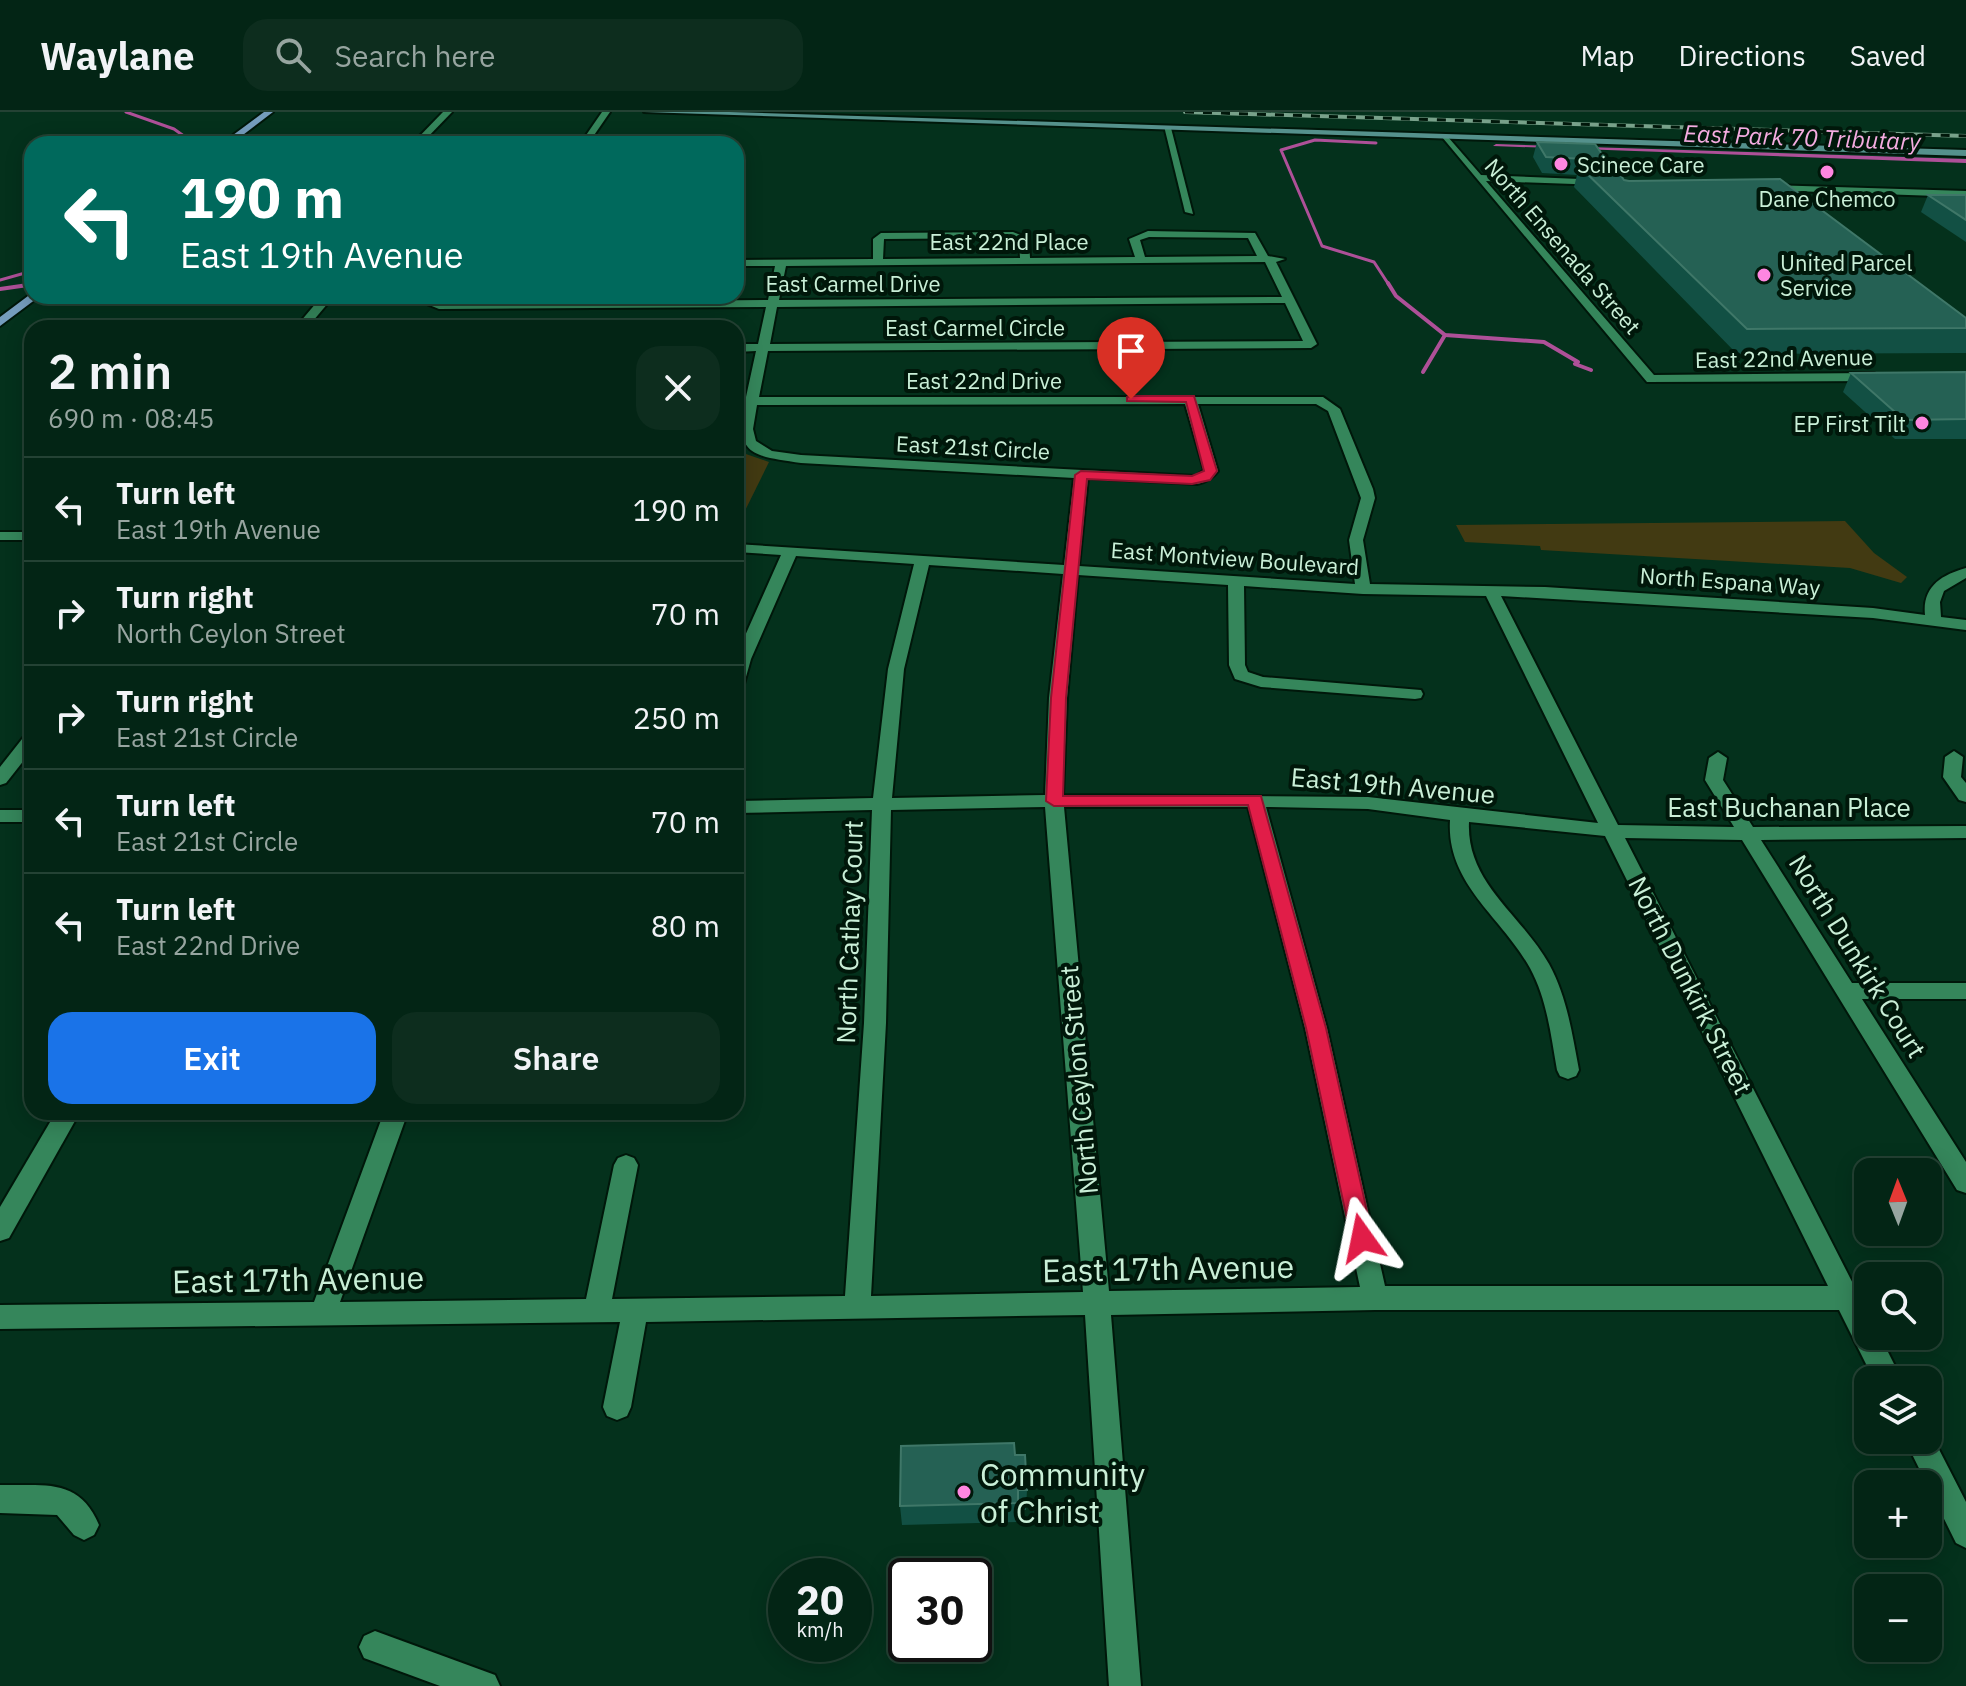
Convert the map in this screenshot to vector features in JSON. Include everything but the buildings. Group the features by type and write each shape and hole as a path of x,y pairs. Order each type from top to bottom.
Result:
{"main road":[{"path":"236,136 269,112"},
{"path":"0,323 24,304"}],"street":[{"path":"424,136 448,112"},
{"path":"590,136 606,112"},
{"path":"648,112 1966,153"},
{"path":"1167,128 1190,212"},
{"name":"North Ensenada Street","path":"1445,139 1651,379"},
{"path":"1478,178 1615,183"},
{"path":"1756,187 1966,194"},
{"path":"1141,260 1135,236 1178,234 1251,235 1267,259"},
{"path":"878,262 878,239 889,236 1021,236 1024,238 1025,261"},
{"name":"East Carmel Circle","path":"744,348 1311,344 1267,259"},
{"name":"East 22nd Place","path":"744,263 1283,259"},
{"path":"753,401 781,263"},
{"name":"East Carmel Drive","path":"744,303 1289,300"},
{"path":"308,320 321,304"},
{"name":"East Carmel Drive","path":"434,304 661,304"},
{"name":"East 22nd Avenue","path":"1651,379 1890,377"},
{"name":"East 22nd Drive","path":"744,401 1310,398 1327,403 1334,409 1368,498 1356,540 1363,589"},
{"name":"East 21st Circle","path":"753,401 746,437 756,449 768,454 801,459 1192,480 1205,477 1211,471 1190,399"},
{"name":"North Ceylon Street","path":"1081,475 1070,570 1071,597 1058,698 1054,801 1097,1304 1125,1686"},
{"path":"0,536 24,536"},
{"name":"East Montview Boulevard","path":"744,549 1363,589 1491,591"},
{"path":"744,661 790,553"},
{"name":"North Cathay Court","path":"857,1308 875,1023 882,804 896,669 922,561"},
{"path":"1934,620 1932,593 1938,585 1966,573"},
{"path":"1236,580 1237,665 1241,675 1261,682 1415,694"},
{"name":"North Espana Way","path":"1491,591 1702,601 1966,625"},
{"name":"North Dunkirk Street","path":"1491,591 1881,1366"},
{"path":"0,779 24,748"},
{"path":"1954,757 1952,777 1966,796"},
{"name":"North Dunkirk Court","path":"1718,758 1714,780 1849,991 1966,1183"},
{"path":"1255,800 1316,1028 1375,1298"},
{"name":"East 19th Avenue","path":"744,807 1054,801 1368,803 1613,831"},
{"path":"1460,815 1458,845 1469,873 1530,949 1547,979 1559,1018 1568,1070"},
{"path":"0,816 24,816"},
{"name":"East Buchanan Place","path":"1613,831 1650,834 1966,832"},
{"path":"1849,991 1966,991"},
{"path":"0,1230 63,1120"},
{"path":"323,1313 393,1120"},
{"path":"597,1311 626,1165"},
{"name":"East 17th Avenue","path":"0,1317 857,1308 1375,1298 1847,1298"},
{"path":"617,1407 635,1310"},
{"path":"1926,1454 1966,1533"},
{"path":"0,1499 64,1501 84,1525"},
{"path":"375,1647 484,1686"}],"shaded area":[{"path":"1493,146 1966,159 1966,163"},
{"path":"744,453 769,462 744,513"},
{"path":"1845,521 1874,553 1907,577 1901,583 1850,568 1541,550 1540,546 1465,542 1456,525"}],"waterway":[{"path":"126,112 174,129 184,136"},
{"path":"1376,143 1315,140 1281,150 1322,246 1374,262 1389,285"},
{"path":"0,280 24,273"},
{"path":"1388,283 1396,296 1445,335"},
{"path":"0,289 24,286"},
{"path":"1423,372 1445,335"},
{"path":"1445,335 1544,342 1578,362 1575,364 1591,370"}],"railway":[{"path":"1185,112 1966,136"}],"place":[{"name":"Scinece Care","path":"1561,164"},
{"name":"Dane Chemco","path":"1827,172"},
{"name":"United Parcel Service","path":"1764,275"},
{"name":"EP First Tilt","path":"1922,423"},
{"name":"Community of Christ","path":"964,1492"}],"route":[{"path":"1131,399 1190,399 1211,471 1197,480 1081,475 1070,570 1071,597 1058,698 1054,801 1255,800 1316,1028 1362,1238"}],"water label":[{"name":"East Park 70 Tributary","path":"1802,137"}]}
